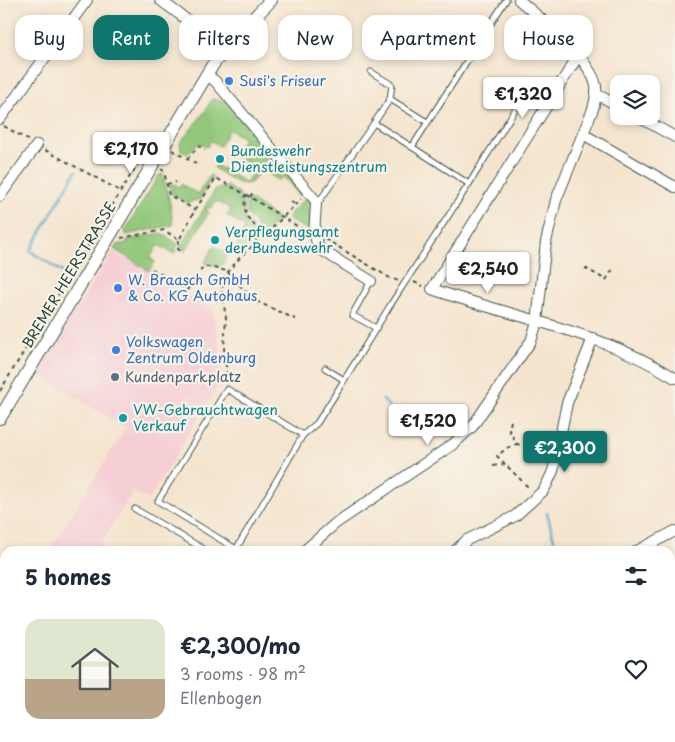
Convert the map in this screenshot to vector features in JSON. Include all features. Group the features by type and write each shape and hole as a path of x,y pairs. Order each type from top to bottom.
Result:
{"street":[{"path":"0,119 87,0"},
{"path":"160,0 180,15"},
{"name":"BREMER HEERSTRASSE","path":"257,15 271,0"},
{"path":"519,0 535,15"},
{"name":"BREMER HEERSTRASSE","path":"0,418 112,234 128,195 152,165 217,60"},
{"path":"575,60 432,289 593,338 651,363 675,378"},
{"path":"310,546 336,523 452,445 472,427 531,341 537,322 546,242 556,200 593,109 596,94 596,86 591,74 581,60"},
{"path":"207,75 216,80 316,201 314,233 316,243 320,249 371,281"},
{"path":"596,94 610,101"},
{"path":"653,125 675,137"},
{"path":"583,134 675,187"},
{"path":"0,194 37,145"},
{"path":"460,546 467,540 515,516 547,484 553,471 567,403 593,338"},
{"path":"646,546 675,531"}],"lane":[{"path":"412,147 506,0"},
{"path":"316,206 390,99 392,85 371,72"},
{"path":"238,546 303,435 317,423 531,84"},
{"path":"390,99 427,122"},
{"path":"374,123 469,184"},
{"path":"371,281 352,315 376,328"},
{"path":"325,368 344,380"},
{"path":"230,546 158,501 227,389 303,435"},
{"path":"136,509 198,546"}],"path":[{"path":"0,123 128,195"},
{"path":"164,144 196,164"},
{"path":"187,159 199,146 205,150"},
{"path":"0,391 128,195 138,163 145,161 164,171 169,196 195,210"},
{"path":"183,254 178,249 179,240 195,210 216,178 246,194 308,233 314,233 390,278 405,282 415,282 432,289"},
{"path":"167,184 176,182"},
{"path":"250,197 254,191"},
{"path":"227,389 228,378 224,348 226,318 222,293 224,276 256,241 309,192"},
{"path":"246,194 244,198 246,216 254,224 256,241"},
{"path":"291,201 295,205"},
{"path":"112,234 122,238 164,230 179,240"},
{"path":"152,269 187,290 204,266 227,271 256,301 295,319"},
{"path":"585,268 606,280 613,268"},
{"path":"511,421 509,430 517,444"},
{"path":"537,496 497,456 507,448 517,444 540,450 554,461"},
{"path":"493,466 505,464"}],"shaded area":[{"path":"113,251 212,309 220,346 223,377 149,500 133,491 100,546 52,546 126,428 37,373"}],"green space":[{"path":"212,99 227,100 270,154 252,182 243,184 214,168 216,165 246,183 255,168 234,155 244,139 229,129 220,146 211,141 207,147 199,143 187,154 181,150 180,143 206,110"},
{"path":"279,165 303,192 300,196 284,177 278,180 269,174 269,170"},
{"path":"163,174 173,225 126,235 125,231 159,175"},
{"path":"210,175 213,177 200,199 187,203 172,194 169,185 175,184 179,187 181,184 198,194"},
{"path":"227,186 241,197 244,205 245,223 252,226 254,241 241,253 235,250 245,227 227,216 231,209 216,201 212,208 204,208 215,190"},
{"path":"306,197 310,200 310,227 308,230 288,219 288,216"},
{"path":"248,198 279,219 259,237 255,223 247,214 246,200"},
{"path":"204,209 209,212 185,251 180,247"},
{"path":"161,233 178,244 174,254 158,245 150,258 155,262 149,271 114,249 117,245 127,243 127,240"},
{"path":"214,246 228,254 221,266 206,264 205,262"}],"waterway":[{"path":"64,273 30,251 76,171"},
{"path":"383,400 408,428 414,429 438,406"},
{"path":"547,513 556,546"}],"place":[{"name":"Susi's Friseur","path":"229,81"},
{"name":"Bundeswehr Dienstleistungszentrum","path":"220,159"},
{"name":"Verpflegungsamt der Bundeswehr","path":"215,240"},
{"name":"W. Braasch GmbH & Co. KG Autohaus","path":"118,288"},
{"name":"Volkswagen Zentrum Oldenburg","path":"116,350"},
{"name":"Kundenparkplatz","path":"115,377"},
{"name":"VW-Gebrauchtwagen Verkauf","path":"123,418"}]}
